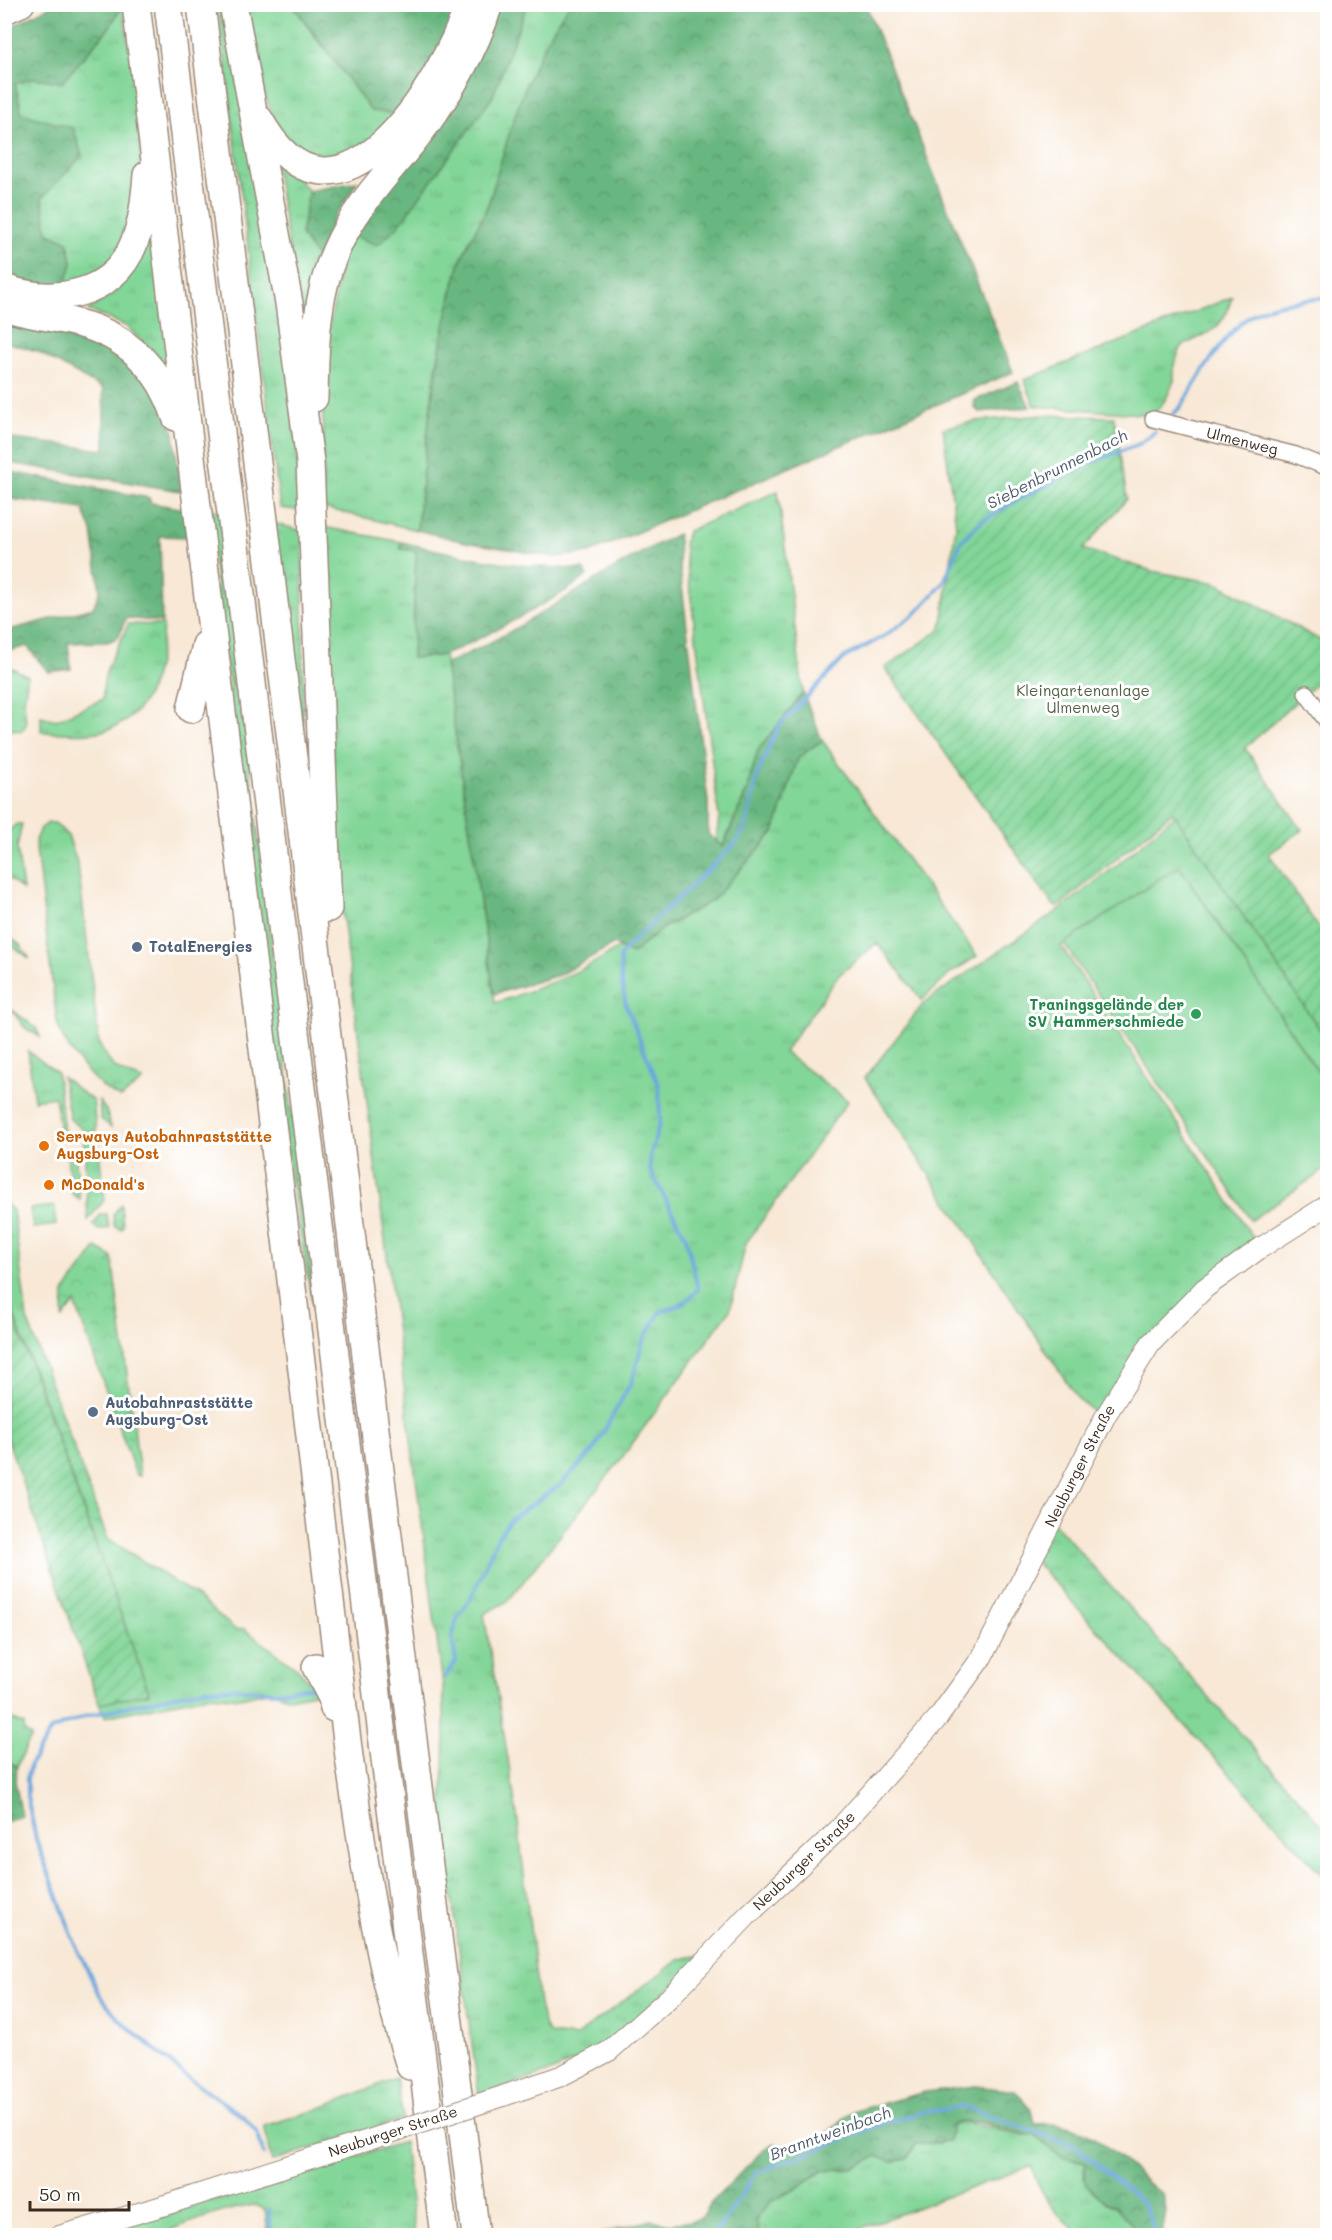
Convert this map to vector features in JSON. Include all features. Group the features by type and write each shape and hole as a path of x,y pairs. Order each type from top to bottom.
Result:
{"highway":[{"path":"136,4 349,1757 369,1895 386,1974 401,2037 431,2133"},
{"path":"168,4 444,2235"},
{"path":"201,4 477,2235"},
{"path":"233,4 287,291 310,462"},
{"path":"249,97 268,134 291,159 313,170 344,169 362,162 399,130 450,55 469,4"},
{"path":"331,1063 327,889 321,784 310,462 318,321 335,251 377,182 439,107 465,64 489,4"},
{"path":"4,288 44,297 77,294 104,281 121,265 134,243 144,199 151,123"},
{"path":"4,307 89,327 117,339 138,354 158,376 170,399 192,470"},
{"path":"191,709 204,654 209,611"},
{"path":"316,1667 332,1698 338,1734 349,1757"}],"main road":[{"path":"4,12 22,4"}],"street":[{"name":"Ulmenweg","path":"1153,419 1296,455 1328,468"},
{"path":"1306,693 1328,723"},
{"name":"Neuburger Straße","path":"59,2235 180,2201 503,2096 561,2076 609,2051 670,1997 747,1916 838,1830 936,1719 982,1658 1095,1436 1151,1343 1205,1288 1262,1247 1328,1205"}],"green space":[{"path":"570,4 866,5 1013,372 589,553 555,557 465,542 417,530 438,364 459,266 488,205 513,121 532,72 555,26"},
{"path":"52,5 123,5 108,29 62,82 34,78 15,83 22,114 73,128 82,156 42,198 47,232 68,242 72,263 64,290 5,280 5,30"},
{"path":"123,5 139,126 140,175 137,196 115,261 64,290 72,263 68,242 47,232 42,198 82,155 73,128 22,114 15,83 34,78 62,82 108,29"},
{"path":"218,5 226,5 273,235 304,511 280,508"},
{"path":"249,5 293,5 320,44 400,114 370,139 344,151 314,155 295,145 281,130 263,90"},
{"path":"293,5 464,5 400,114 371,111"},
{"path":"496,5 527,5 492,98 399,225 378,245 352,236"},
{"path":"527,5 570,5 555,26 532,72 513,121 488,205 459,266 437,364 417,530 323,508 323,398 326,343 345,244 492,98"},
{"path":"273,154 309,191 301,234 317,258 306,348"},
{"path":"357,182 334,218 317,258 301,235 309,191"},
{"path":"155,224 175,379 159,357 126,326 88,310 116,292"},
{"path":"1232,297 1224,317 1214,329 1182,346 1174,364 1174,381 1166,399 1153,415 1035,406 1024,380"},
{"path":"4,317 75,331 149,372 172,419 181,491 5,462 5,438 105,450 103,389 37,351 5,342"},
{"path":"1018,382 1030,407 979,412 974,407 975,400"},
{"name":"Kleingartenanlage Ulmenweg","path":"1043,415 1114,417 1127,499 1083,549 1152,571 1217,583 1327,644 1327,674 1245,748 1302,830 1269,854 1327,940 1327,1040 1173,812 1058,907 1053,905 885,668 941,629 956,526 943,428 976,421"},
{"path":"5,471 149,498 151,503 185,509 187,537 160,536 162,622 126,618 118,638 107,642 68,643 71,669 48,672 27,646 5,652 5,631 93,608 100,590 92,531 83,509 5,498"},
{"path":"778,491 803,693 758,750 747,790 722,847 716,840 719,817 684,544 688,531"},
{"path":"207,508 219,511 320,1347 291,1180"},
{"path":"273,523 303,531 303,735"},
{"path":"323,527 401,542 402,549 416,551 412,658 444,655 495,1003 574,973 618,948 632,953 663,928 713,900 774,832 798,758 822,740 977,956 951,973 922,1000 877,943 839,975 784,1052 848,1101 746,1243 730,1310 618,1463 508,1601 484,1614 517,1814 539,2005 545,2027 550,2034 575,2037 680,1959 706,1954 606,2047 558,2069 479,2096 442,1824 445,1733 443,1686 339,887"},
{"path":"678,534 679,561 708,802 708,834 723,847 747,790 758,750 803,693 822,740 798,758 774,832 713,900 663,928 632,954 614,944 559,975 494,994 445,664 534,618 620,565"},
{"path":"401,542 514,564 583,569 587,575 543,604 457,649 437,656 412,658 416,551 401,549"},
{"path":"128,624 163,625 155,674 142,704 132,716 119,725 102,731 79,734 41,732 41,716 56,720 103,699 103,687 108,668"},
{"path":"4,664 28,676 24,700 26,724 22,731 9,729 5,714"},
{"path":"1175,815 1327,1040 1327,1085 1179,866 1061,946 1258,1245 1202,1285 1098,1415 1078,1399 865,1078 924,1003 1059,910 1117,865"},
{"path":"48,823 55,823 68,836 78,865 99,1043 107,1058 116,1068 127,1075 143,1080 121,1098 101,1086 82,1066 66,1043 57,1022 35,840 40,829"},
{"path":"17,824 22,824 17,847 23,890 5,876 5,833"},
{"name":"Traningsgelände der SV Hammerschmiede","path":"1179,866 1327,1085 1327,1168 1251,1220 1064,944"},
{"path":"5,933 20,945 30,959 9,943"},
{"path":"11,1009 36,1028 40,1037 25,1028"},
{"path":"28,1051 57,1073 64,1132 60,1132 55,1097 34,1100"},
{"path":"62,1077 93,1101 96,1131 86,1132 70,1119"},
{"path":"99,1101 106,1110 111,1127 101,1119"},
{"path":"97,1137 105,1199 88,1220 84,1141"},
{"path":"66,1148 75,1154 80,1199 72,1194"},
{"path":"4,1202 13,1210 27,1319 107,1538 195,1595 236,1630 244,1629 298,1669 318,1692 290,1698 271,1691 240,1698 212,1695 105,1717 99,1704 149,1693 5,1290"},
{"path":"121,1204 123,1226 121,1229 114,1226 113,1215"},
{"path":"54,1206 56,1225 33,1228 30,1209"},
{"path":"101,1214 107,1214 109,1228 98,1230 93,1225"},
{"path":"96,1248 112,1257 140,1475 136,1475 75,1303 63,1318 64,1293"},
{"path":"4,1290 149,1693 99,1704 5,1432"},
{"path":"1051,1519 1327,1831 1327,1880 1032,1558"},
{"path":"4,1717 24,1724 24,1731 31,1737 17,1766 5,1761"},
{"path":"5,1761 17,1766 15,1781 22,1817 5,1822"},
{"path":"396,2078 403,2119 272,2161 264,2126 316,2110"},
{"path":"976,2086 1015,2091 1030,2108 1035,2124 1056,2124 1074,2128 1090,2136 1120,2158 1163,2196 1166,2210 1162,2235 1143,2235 1115,2206 1107,2203 1086,2185 1084,2180 1086,2162 1060,2157 1034,2135 982,2123 961,2122 952,2125 949,2141 916,2144 907,2159 892,2161 877,2156 853,2168 824,2170 770,2202 757,2218 758,2235 597,2235 651,2220 669,2224 693,2221 702,2217 711,2203 762,2151 774,2144 791,2147 824,2136 849,2114 862,2109 925,2092"},
{"path":"965,2122 1020,2135 1034,2135 1060,2157 1086,2162 1084,2174 1107,2203 1115,2206 1128,2217 1143,2235 1081,2235 1050,2204 1031,2166 842,2235 758,2235 757,2218 770,2202 824,2170 835,2168 845,2170 877,2156 892,2161 907,2159 916,2144 941,2143 949,2135 952,2125"},
{"path":"404,2142 415,2235 268,2235 265,2209 254,2205 228,2210 159,2235 93,2236"}],"waterway":[{"name":"Siebenbrunnenbach","path":"1173,414 1180,408 1216,352 1238,326 1250,316 1279,304 1328,297"},
{"name":"Siebenbrunnenbach","path":"445,1677 456,1662 452,1638 457,1619 472,1596 498,1537 510,1520 560,1485 593,1451 632,1381 643,1341 661,1311 681,1304 698,1289 686,1238 650,1170 650,1157 660,1121 659,1086 626,1005 621,979 620,956 734,845 745,828 758,773 778,727 845,657 883,637 915,614 943,584 962,540 982,521 1016,501 1088,464 1139,444 1155,432"},
{"name":"Siebenbrunnenbach","path":"264,2154 257,2133 245,2118 186,2076 135,2033 117,2017 100,1995 76,1946 36,1839 27,1796 27,1778 30,1765 51,1730 86,1716 204,1689 230,1688 275,1692 316,1686"},
{"name":"Branntweinbach","path":"710,2236 720,2227 756,2173 888,2122 924,2112 965,2107 1075,2146 1143,2203 1157,2236"},
{"name":"Siebenbrunnenbach","path":"269,2210 271,2236"}],"place":[{"name":"TotalEnergies","path":"137,947"},
{"name":"Traningsgelände der SV Hammerschmiede","path":"1196,1014"},
{"name":"Serways Autobahnraststätte Augsburg-Ost","path":"44,1146"},
{"name":"McDonald's","path":"49,1185"},
{"name":"Autobahnraststätte Augsburg-Ost","path":"93,1412"}]}
